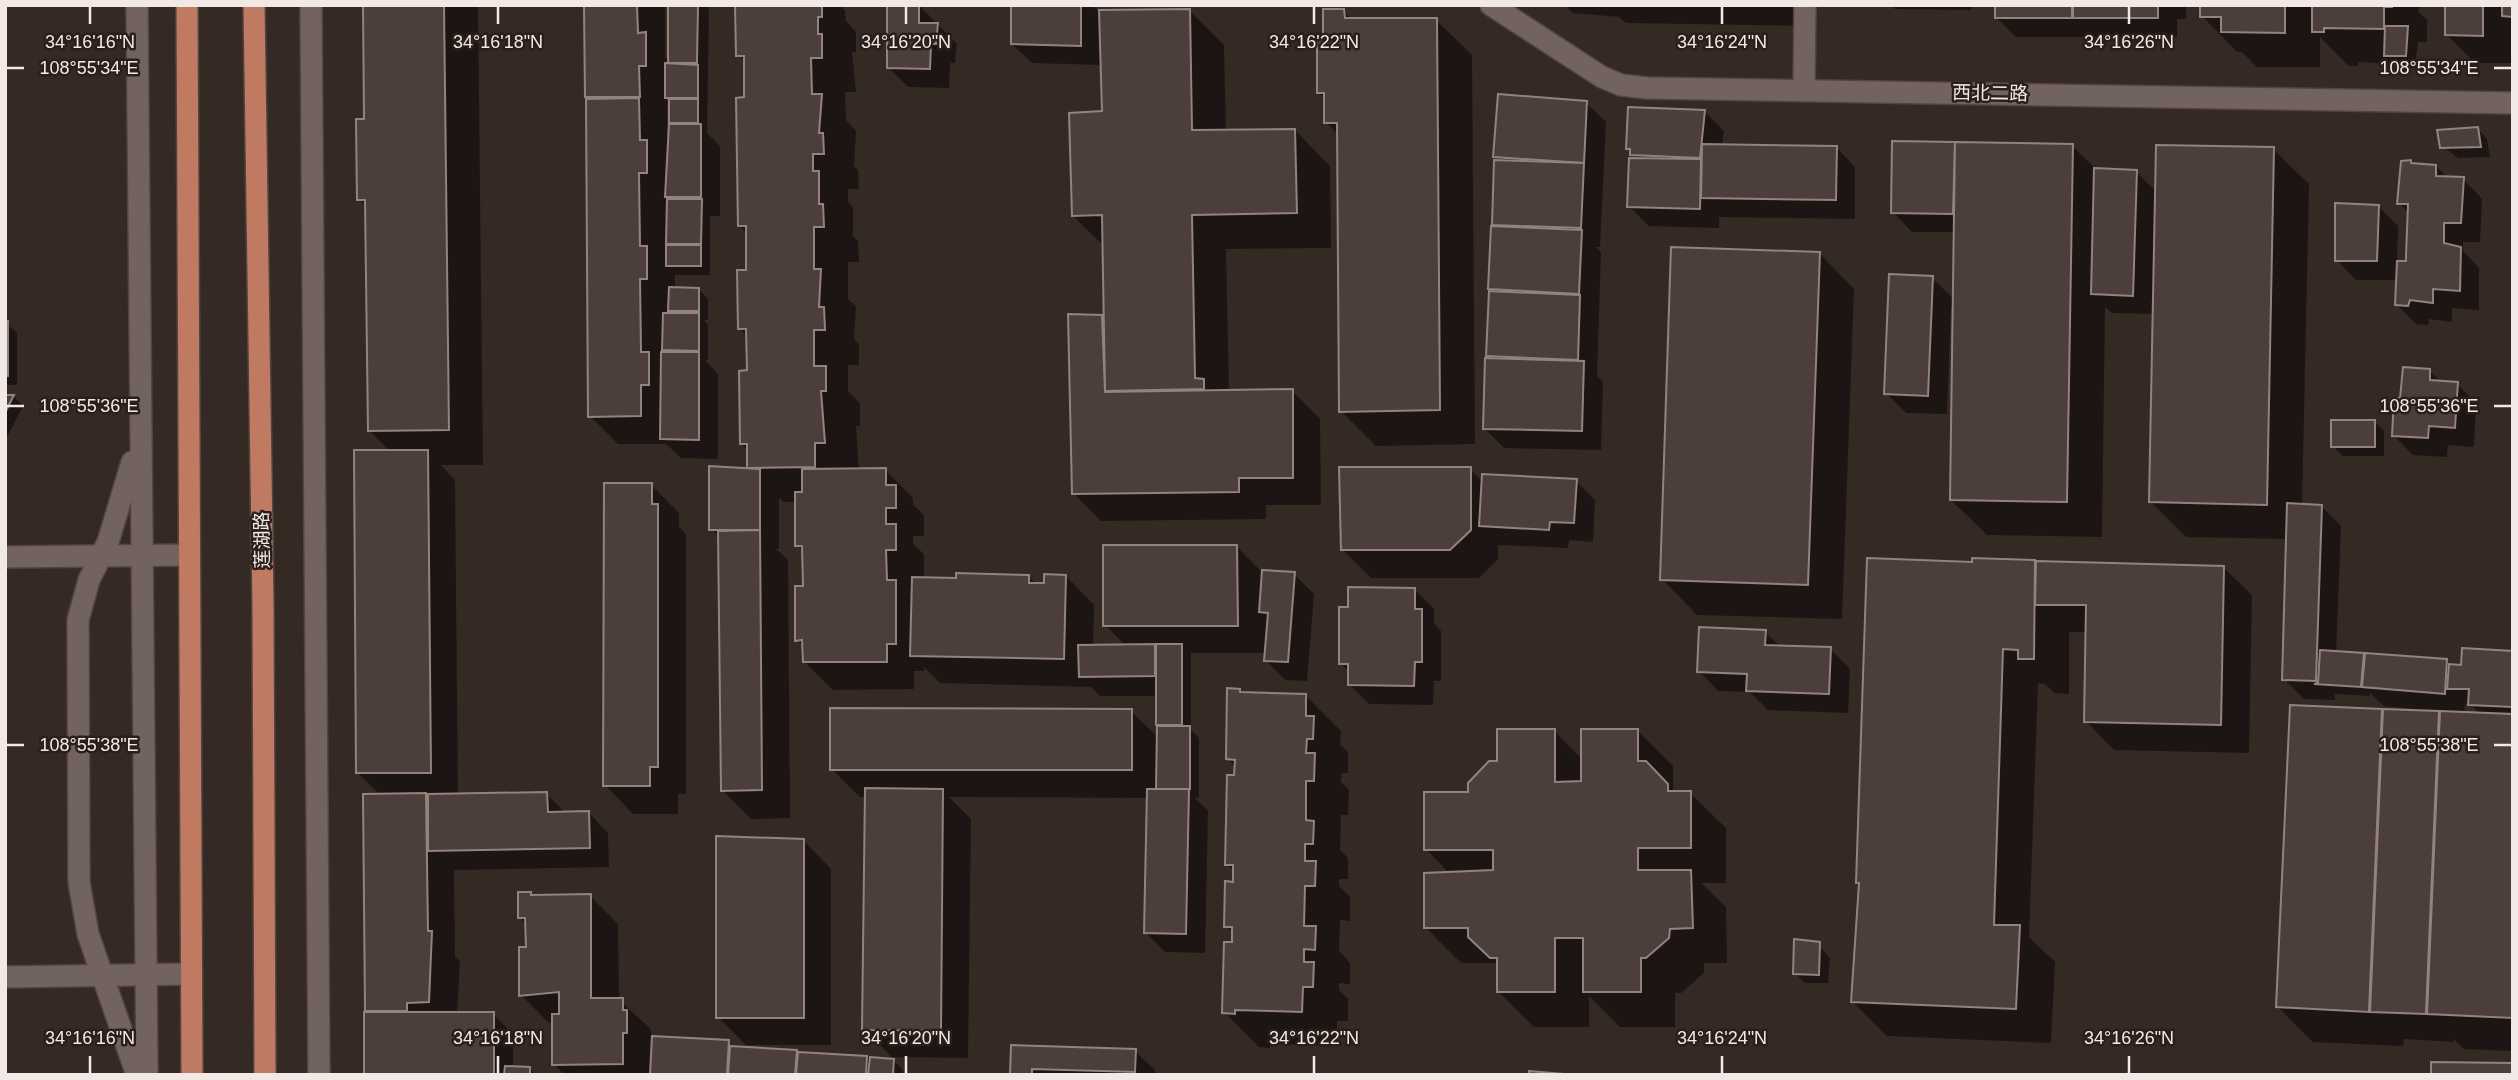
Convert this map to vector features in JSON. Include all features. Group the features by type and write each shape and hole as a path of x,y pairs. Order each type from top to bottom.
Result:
{"main road":[{"path":"187,5 192,1075"},
{"name":"莲湖路","path":"254,5 263,619 265,1075"}],"street":[{"path":"136,5 147,1075"},
{"path":"311,5 319,1075"},
{"name":"西北二路","path":"1491,5 1575,62 1621,85 1674,89 2513,103"},
{"path":"1804,90 1805,5"},
{"path":"137,1075 88,934 79,882 78,620 89,580 125,492 140,429"},
{"path":"5,557 189,555"},
{"path":"5,977 190,974"}],"building":[{"path":"363,5 444,5 449,430 368,431 365,200 357,200 356,119 364,119"},
{"path":"584,5 637,5 638,33 646,32 646,66 639,66 640,97 585,97"},
{"path":"668,5 698,5 697,63 668,63"},
{"path":"735,5 822,5 822,17 818,17 818,34 822,34 822,58 811,58 812,94 822,94 819,133 823,133 824,154 813,154 813,171 819,171 819,204 823,204 824,227 814,227 814,269 821,269 819,307 824,307 825,330 814,330 814,366 826,366 826,391 821,391 825,443 815,443 815,467 747,468 747,444 740,444 739,371 747,370 746,329 738,329 737,270 746,270 746,226 738,226 736,98 744,97 744,56 736,56"},
{"path":"887,5 919,5 919,23 938,23 936,44 931,44 930,69 887,68"},
{"path":"1011,5 1081,5 1081,46 1011,44"},
{"path":"1995,5 2072,5 2072,18 1995,18"},
{"path":"2073,5 2158,5 2158,18 2073,18"},
{"path":"2200,5 2285,5 2285,33 2221,32 2221,17 2200,17"},
{"path":"2312,5 2392,7 2384,7 2384,29 2324,28 2324,32 2312,32"},
{"path":"2445,5 2483,5 2483,36 2445,35"},
{"path":"2502,5 2513,5 2513,17 2502,16"},
{"path":"1190,9 1192,130 1295,129 1297,213 1192,215 1195,378 1204,379 1204,389 1105,391 1102,215 1072,216 1069,113 1102,111 1099,10"},
{"path":"1323,9 1344,9 1345,18 1437,18 1440,410 1339,412 1337,123 1324,123 1324,93 1317,93 1317,40 1323,40"},
{"path":"2385,26 2408,26 2406,56 2384,56"},
{"path":"665,63 698,65 698,98 665,98"},
{"path":"1498,94 1587,101 1584,163 1493,157"},
{"path":"639,98 640,140 647,140 647,173 639,173 640,246 647,246 647,279 640,279 641,352 649,352 649,385 641,385 641,416 588,417 586,99"},
{"path":"669,99 698,99 698,123 669,123"},
{"path":"1628,107 1705,110 1700,158 1630,155 1630,149 1626,149"},
{"path":"669,124 701,124 701,197 665,197"},
{"path":"2478,127 2481,147 2440,148 2437,130"},
{"path":"1892,141 1955,142 1953,214 1891,213"},
{"path":"1955,142 2073,144 2067,502 1950,500"},
{"path":"1702,144 1837,146 1836,200 1701,198"},
{"path":"2156,145 2274,147 2267,505 2149,502"},
{"path":"1629,158 1701,159 1700,209 1627,207"},
{"path":"1494,160 1584,163 1581,228 1492,225"},
{"path":"2411,160 2411,163 2436,165 2436,176 2464,177 2461,223 2444,223 2444,243 2461,247 2460,291 2433,289 2433,303 2410,300 2408,306 2395,305 2397,261 2406,261 2408,204 2397,204 2401,161"},
{"path":"2094,168 2137,170 2133,296 2091,294"},
{"path":"667,199 702,199 701,244 666,244"},
{"path":"2335,203 2379,205 2377,261 2335,261"},
{"path":"1491,226 1582,230 1579,294 1488,289"},
{"path":"666,245 701,245 701,266 666,266"},
{"path":"1671,247 1820,252 1808,585 1660,580"},
{"path":"1889,274 1933,276 1928,396 1884,394"},
{"path":"669,287 699,288 699,311 668,311"},
{"path":"1489,291 1580,295 1578,360 1486,356"},
{"path":"663,313 699,313 699,351 662,350"},
{"path":"1068,314 1102,315 1105,392 1293,389 1293,478 1239,478 1239,492 1072,494"},
{"path":"5,321 8,321 8,376 5,376"},
{"path":"661,352 699,352 699,440 660,439"},
{"path":"1485,358 1584,361 1582,431 1483,429"},
{"path":"2403,367 2430,369 2430,380 2458,382 2455,428 2429,426 2428,438 2392,436 2394,398 2400,398"},
{"path":"5,395 14,395 5,413"},
{"path":"2331,420 2375,420 2375,447 2331,447"},
{"path":"354,450 428,450 431,773 356,773"},
{"path":"709,466 760,469 760,530 709,530"},
{"path":"1339,467 1471,467 1471,530 1450,550 1341,550"},
{"path":"886,468 886,485 896,485 896,508 886,508 886,524 896,524 896,550 886,550 887,580 896,580 896,644 887,644 887,662 803,662 802,640 795,641 795,586 803,586 802,546 795,546 795,492 802,492 802,469"},
{"path":"1482,474 1577,479 1574,523 1550,522 1549,530 1479,526"},
{"path":"604,483 652,483 652,504 658,504 658,767 650,767 650,786 603,786"},
{"path":"2287,503 2322,505 2316,681 2282,680"},
{"path":"760,530 762,790 721,791 718,531"},
{"path":"1103,545 1237,545 1238,626 1103,626"},
{"path":"1867,558 1972,562 1972,558 2035,560 2034,659 2018,659 2018,650 2003,649 1994,925 2020,925 2016,1009 1851,1002 1859,883 1856,883"},
{"path":"2036,561 2224,566 2221,725 2084,722 2086,605 2035,605"},
{"path":"1262,570 1295,572 1288,662 1264,661 1268,613 1259,612"},
{"path":"956,573 1029,575 1029,583 1044,583 1044,574 1066,575 1064,659 910,656 912,577 956,578"},
{"path":"1348,587 1415,588 1415,609 1422,609 1422,662 1415,662 1414,686 1348,685 1348,664 1339,664 1339,607 1348,607"},
{"path":"1699,627 1766,630 1765,645 1831,647 1829,694 1746,691 1747,674 1697,672"},
{"path":"1155,644 1155,676 1079,677 1078,645"},
{"path":"1156,644 1182,644 1182,725 1156,725"},
{"path":"2462,648 2513,651 2513,707 2468,705 2469,689 2447,689 2449,664 2461,665"},
{"path":"2320,650 2364,653 2361,687 2314,684 2318,683"},
{"path":"2365,653 2447,659 2445,694 2362,687"},
{"path":"1227,688 1240,689 1240,692 1306,694 1306,716 1314,716 1313,739 1307,739 1306,753 1315,753 1314,781 1306,781 1306,820 1314,821 1313,844 1305,844 1305,861 1316,861 1315,886 1305,886 1304,926 1316,926 1315,950 1304,949 1304,962 1314,962 1313,987 1303,987 1302,1012 1235,1010 1235,1014 1222,1013 1224,942 1232,942 1232,927 1224,927 1225,881 1233,882 1233,865 1225,865 1227,775 1234,775 1235,760 1226,759"},
{"path":"2290,705 2382,709 2369,1012 2276,1007"},
{"path":"830,708 1132,709 1132,770 830,770"},
{"path":"2383,709 2439,711 2426,1014 2370,1012"},
{"path":"2440,711 2513,714 2513,1018 2427,1014"},
{"path":"1157,726 1190,726 1190,789 1156,789"},
{"path":"1497,729 1555,729 1555,782 1581,781 1581,729 1638,729 1638,761 1646,761 1668,784 1668,791 1691,791 1691,848 1638,848 1638,870 1691,870 1693,928 1670,929 1669,938 1646,958 1641,958 1641,992 1583,992 1583,938 1555,938 1555,992 1497,992 1497,958 1490,958 1468,937 1468,928 1424,928 1424,873 1493,870 1493,850 1424,850 1424,792 1468,792 1468,783 1489,761 1497,761"},
{"path":"865,788 943,789 941,1031 862,1030"},
{"path":"1147,789 1189,789 1186,934 1144,933"},
{"path":"547,792 548,812 589,811 590,848 428,851 428,794"},
{"path":"426,793 428,931 432,931 429,1002 407,1003 407,1011 365,1011 363,794"},
{"path":"716,836 804,839 804,1018 716,1018"},
{"path":"518,892 531,892 531,895 591,894 591,998 623,998 623,1010 627,1010 627,1033 623,1033 623,1064 552,1065 552,1014 559,1014 559,992 519,996 519,947 526,947 525,918 518,918"},
{"path":"1794,939 1820,942 1819,975 1793,974"},
{"path":"364,1012 494,1012 494,1074 364,1074"},
{"path":"652,1036 729,1040 727,1075 650,1075"},
{"path":"1011,1045 1136,1049 1135,1072 1032,1069 1032,1075 1010,1075"},
{"path":"730,1046 797,1050 795,1075 728,1075"},
{"path":"798,1052 867,1056 866,1075 796,1075"},
{"path":"870,1057 894,1059 893,1075 868,1075"},
{"path":"2431,1062 2513,1063 2513,1075 2431,1075"},
{"path":"505,1066 530,1067 530,1075 504,1075"},
{"path":"1529,1071 1563,1074 1563,1075 1529,1075"}]}
